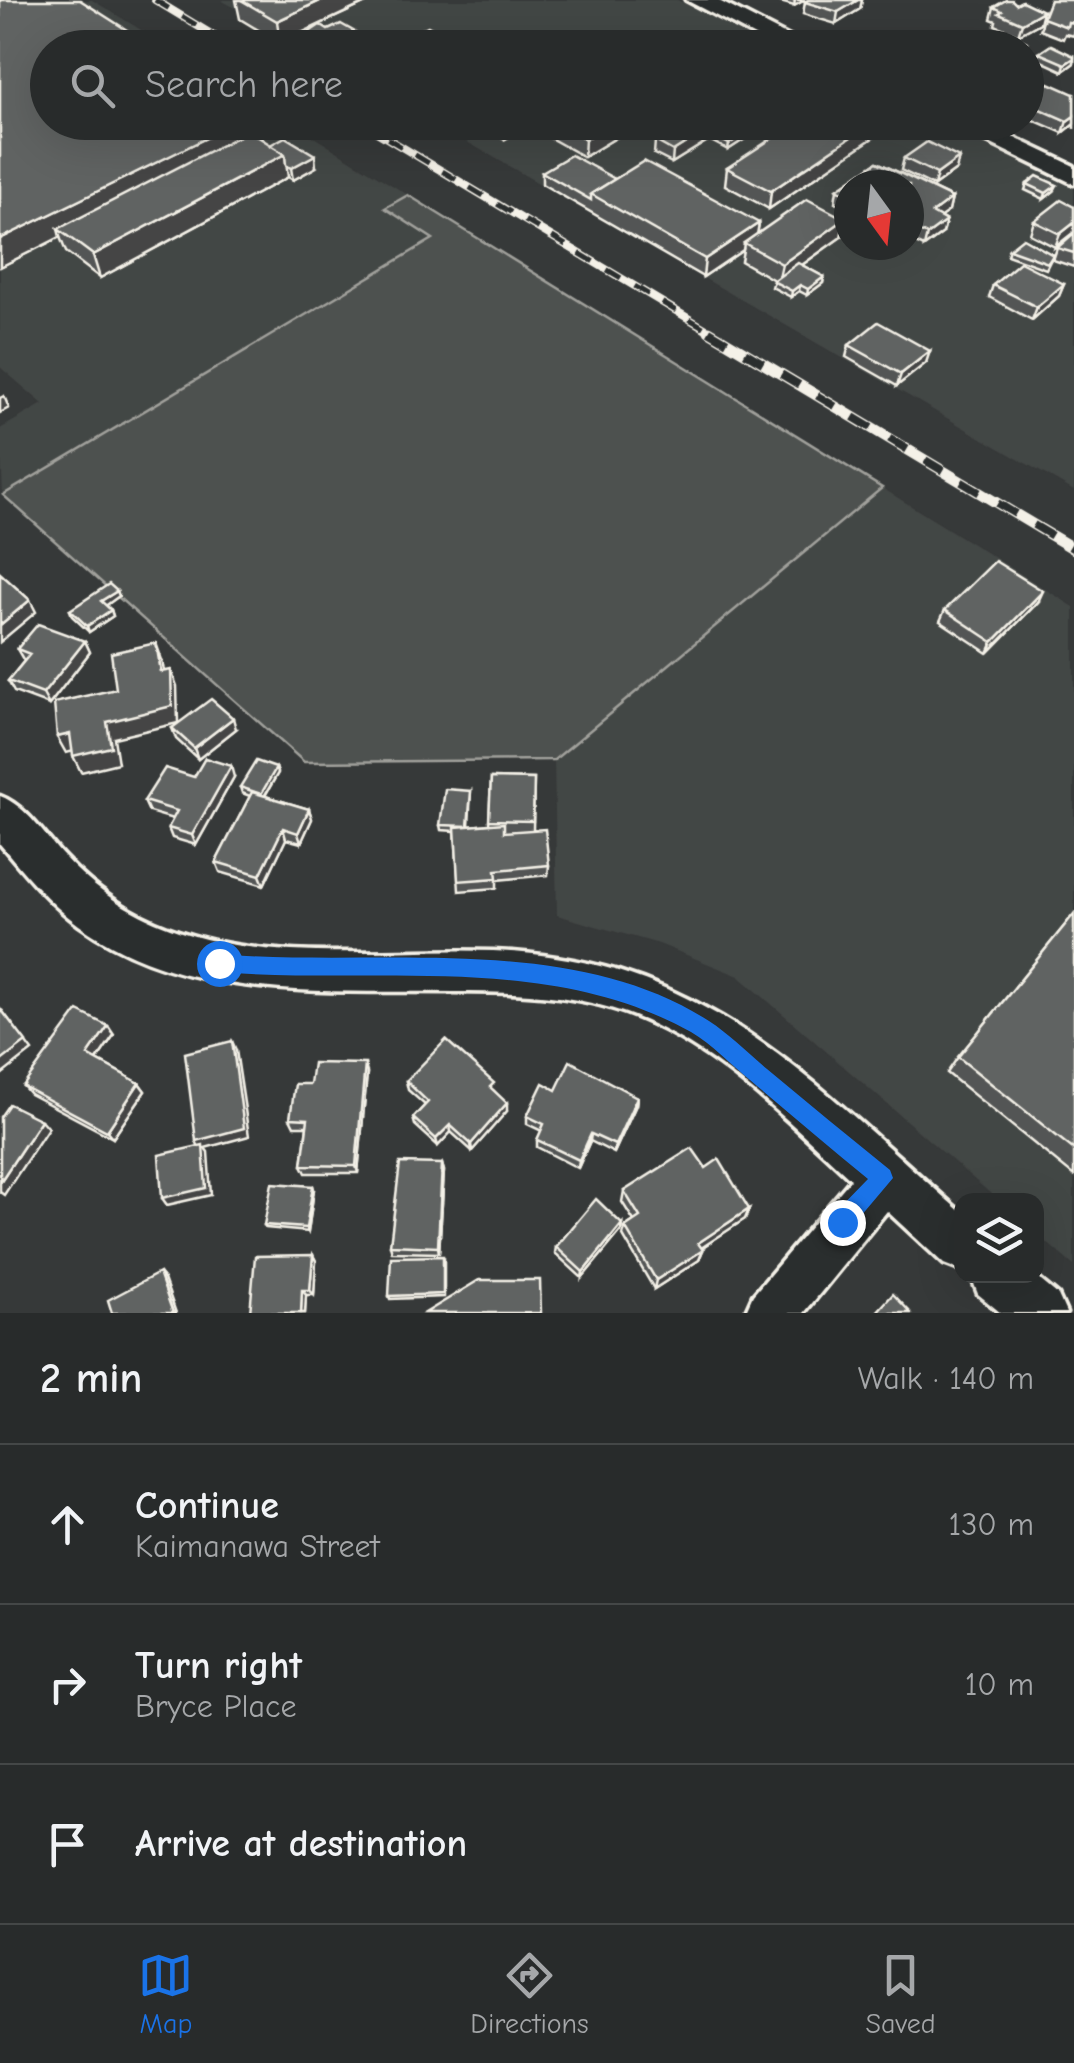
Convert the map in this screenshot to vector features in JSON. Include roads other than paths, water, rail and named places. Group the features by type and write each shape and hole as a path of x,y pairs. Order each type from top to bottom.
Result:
{"street":[{"path":"698,0 761,30"},
{"path":"997,140 1074,176"},
{"path":"0,814 52,872 103,918 156,947 219,963 299,970 466,968 561,975 629,992 702,1028 954,1239"},
{"path":"771,1313 883,1178"},
{"path":"1004,1283 1040,1313"}],"railway":[{"path":"155,0 204,30"},
{"path":"390,140 713,333"},
{"path":"709,331 1074,549"}]}
